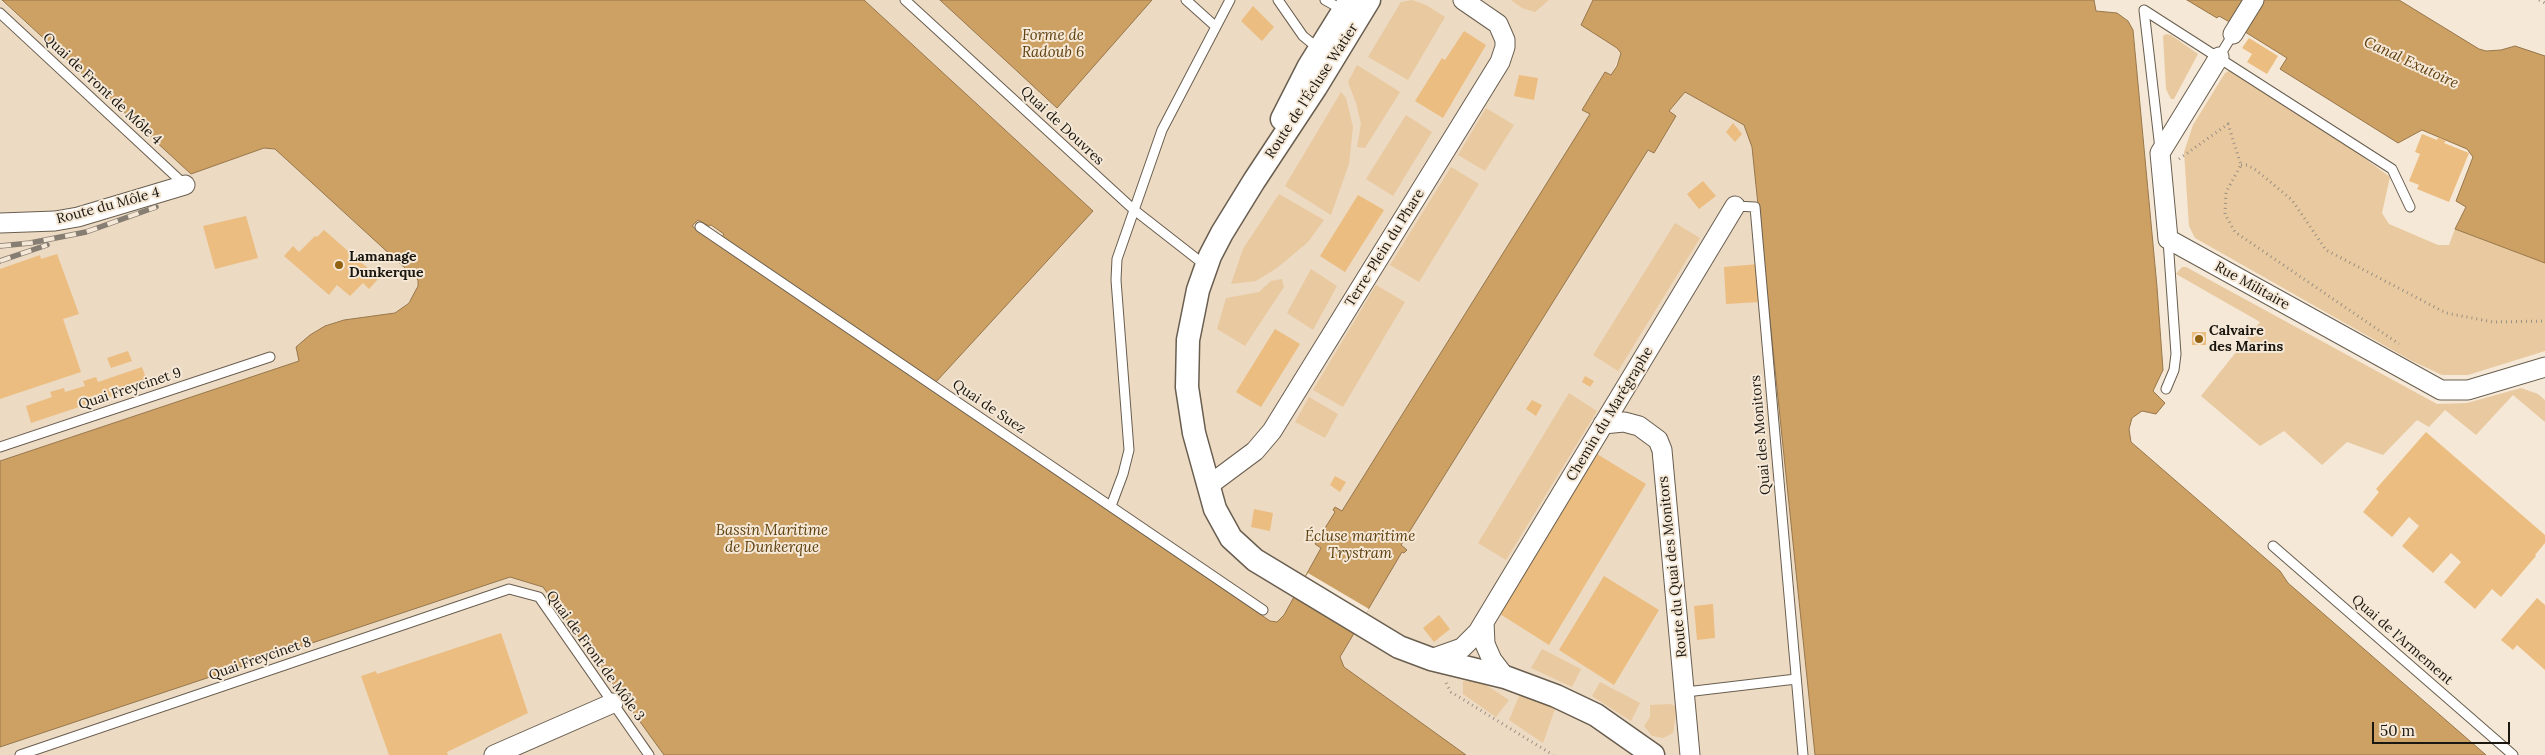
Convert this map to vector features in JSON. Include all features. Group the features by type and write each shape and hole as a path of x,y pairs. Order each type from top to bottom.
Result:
{"street":[{"name":"Route de l'Écluse Watier","path":"1370,0 1344,7 1327,54 1295,92 1254,181 1222,233 1206,266 1192,316 1186,363 1192,419 1208,486 1219,520 1231,538 1246,554 1399,647 1431,660 1504,677 1549,693 1590,712 1653,755"},
{"name":"Terre-Plein du Phare","path":"1208,486 1255,451 1272,431 1500,62 1505,47 1505,40 1498,24 1464,0"},
{"path":"2233,34 2254,0"},
{"path":"2168,240 2161,162 2219,57"},
{"name":"Route du Môle 4","path":"0,223 55,221 78,217 185,185"},
{"name":"Chemin du Marégraphe","path":"1431,660 1462,648 1474,637 1736,206"},
{"name":"Rue Militaire","path":"2168,240 2441,390 2468,390 2545,367"},
{"name":"Route du Quai des Monitors","path":"1603,424 1632,424 1653,434 1660,444 1686,692 1690,755"},
{"path":"1484,622 1484,636 1488,652 1504,677"},
{"path":"494,755 613,703"}],"lane":[{"name":"Quai de Douvres","path":"905,0 1133,209 1206,266"},
{"path":"1186,0 1215,26"},
{"path":"1110,506 1124,474 1129,450 1116,270 1120,246 1162,130 1230,0"},
{"path":"1278,0 1303,36 1327,54"},
{"path":"2161,162 2144,10 2392,169 2410,207"},
{"name":"Quai de Front de Môle 4","path":"0,13 185,185"},
{"path":"2219,57 2233,34"},
{"name":"Quai des Monitors","path":"1736,206 1755,207 1796,679"},
{"name":"Quai de Suez","path":"700,227 1263,610"},
{"path":"2166,389 2174,370 2176,354 2168,240"},
{"name":"Quai Freycinet 9","path":"0,447 270,357"},
{"name":"Quai de l'Armement","path":"2273,546 2513,755"},
{"name":"Quai de Front de Môle 3","path":"509,589 539,597 649,755"},
{"name":"Quai Freycinet 8","path":"20,755 509,589"},
{"path":"1686,692 1796,679 1803,755"}],"path":[{"path":"2539,0 2545,3"},
{"path":"2161,162 2228,124 2241,165 2226,192 2225,214 2235,232 2406,348"},
{"path":"2241,165 2247,165 2256,170 2292,200 2326,250 2438,309 2455,316 2478,320 2545,321"},
{"path":"1431,660 1451,692 1553,755"}],"shaded area":[{"path":"0,0 191,174 264,148 269,147 279,151 418,281 414,297 395,313 344,320 325,326 299,361 0,461"},
{"path":"864,0 1593,0 1581,25 1617,48 1621,53 1611,75 1605,72 1583,110 1653,153 1675,115 1669,111 1685,92 1744,125 1748,130 1752,147 1815,755 1466,755 1344,667 1340,658 1351,639 1292,602 1281,619 1277,622 1270,621 692,226 698,220 724,234 722,237 1093,211"},
{"path":"1412,0 1426,5 1445,17 1408,80 1368,57 1401,2"},
{"path":"1511,0 1549,0 1535,12 1522,8"},
{"path":"2166,34 2171,35 2198,54 2174,99 2171,99 2166,89 2163,36"},
{"path":"1357,65 1400,92 1365,148 1357,147 1361,124 1348,82"},
{"path":"2230,70 2348,146 2390,177 2382,213 2389,224 2438,245 2449,245 2455,229 2545,263 2545,351 2468,375 2442,375 2410,360 2195,238 2189,226 2184,152 2193,125 2225,73"},
{"path":"1341,92 1346,98 1353,127 1349,164 1331,215 1285,186"},
{"path":"1486,108 1514,125 1485,171 1458,155"},
{"path":"1406,115 1432,132 1393,196 1366,179"},
{"path":"1451,167 1479,184 1419,282 1390,265"},
{"path":"1279,194 1324,220 1308,242 1277,268 1256,281 1231,284 1243,249"},
{"path":"1675,223 1700,238 1618,371 1593,355"},
{"path":"2182,267 2186,267 2437,404 2467,403 2521,388 2538,394 2545,400 2545,422 2513,395 2476,435 2445,410 2429,427 2417,420 2383,455 2347,442 2322,465 2284,431 2260,446 2201,396 2260,322 2176,274"},
{"path":"1311,269 1337,286 1313,330 1287,313"},
{"path":"1282,279 1284,287 1245,346 1217,329 1226,298 1259,292 1271,281"},
{"path":"1376,285 1405,302 1343,407 1313,390"},
{"path":"1569,393 1597,411 1506,560 1478,543"},
{"path":"1309,397 1338,414 1325,438 1295,422"},
{"path":"510,576 543,587 664,755 0,755 0,747"},
{"path":"1542,649 1581,669 1572,687 1531,668"},
{"path":"1463,681 1480,681 1509,700 1496,717 1463,694"},
{"path":"1600,682 1640,703 1631,721 1592,696"},
{"path":"1520,694 1555,709 1543,743 1509,720"},
{"path":"1671,704 1677,707 1673,733 1663,738 1652,736 1644,726 1650,717 1650,705"}],"water":[{"name":"Bassin Maritime de Dunkerque","path":"2,0 864,0 1093,211 935,383 722,237 724,234 711,225 709,226 698,220 692,226 1270,621 1277,622 1284,615 1321,548 1315,544 1335,512 1333,510 1335,507 1342,511 1590,114 1582,110 1605,72 1611,75 1617,66 1621,53 1617,48 1581,25 1593,0 2094,0 2096,11 2117,13 2128,21 2133,30 2157,287 2163,370 2153,391 2165,403 2156,414 2142,411 2132,418 2129,429 2131,442 2280,571 2288,583 2486,755 1815,755 1752,147 1744,125 1685,92 1669,111 1676,116 1654,153 1648,150 1401,545 1407,550 1404,553 1402,552 1340,657 1344,667 1466,755 664,755 543,587 510,577 0,747 0,461 299,361 296,347 310,335 325,326 344,320 395,313 409,303 418,286 418,280 275,149 264,148 191,174"},
{"name":"Forme de Radoub 6","path":"940,0 1152,0 1057,108"},
{"path":"2187,0 2248,0 2233,24 2219,16 2217,18"},
{"name":"Canal Exutoire","path":"2260,0 2399,0 2479,49 2486,51 2501,50 2515,46 2545,56 2545,263 2455,229 2466,207 2456,201 2473,157 2467,149 2422,130 2398,143 2280,69 2287,58 2242,30"}],"pier":[{"path":"1308,573 1369,609 1356,629 1295,593"}],"building":[{"path":"1253,6 1274,27 1262,41 1241,21"},
{"path":"1464,31 1486,45 1443,118 1415,101 1442,58 1445,60"},
{"path":"2249,38 2278,56 2267,74 2247,62 2252,54 2242,48"},
{"path":"1519,75 1538,78 1534,100 1514,96"},
{"path":"1733,123 1742,134 1735,142 1726,132"},
{"path":"2422,134 2437,140 2438,137 2446,141 2444,143 2469,153 2449,202 2417,189 2419,185 2409,181 2420,154 2415,152"},
{"path":"1703,181 1716,196 1699,209 1687,194"},
{"path":"1358,195 1384,210 1345,272 1320,256"},
{"path":"246,216 258,258 215,269 203,226"},
{"name":"Lamanage Dunkerque","path":"324,230 379,278 369,289 363,283 350,296 337,285 329,295 284,256 293,246 299,252"},
{"path":"57,254 79,314 63,319 81,372 0,399 0,269 40,255 41,259"},
{"path":"1758,264 1760,302 1726,304 1724,267"},
{"path":"1275,329 1300,344 1261,407 1236,392"},
{"name":"Calvaire des Marins","path":"2192,332 2206,332 2206,345 2192,345"},
{"path":"128,351 132,361 111,368 107,358"},
{"path":"142,367 148,384 31,423 26,406 52,397 50,392 64,388 65,392 85,386 83,381 96,377 98,382"},
{"path":"1585,376 1594,381 1590,387 1582,382"},
{"path":"1532,400 1542,405 1536,416 1526,409"},
{"path":"2426,432 2545,535 2545,543 2536,556 2501,597 2492,589 2475,609 2444,582 2461,562 2451,553 2433,573 2402,546 2419,526 2409,517 2392,537 2363,512 2379,492 2376,489"},
{"path":"1597,454 1646,484 1549,645 1500,614"},
{"path":"1335,476 1346,482 1340,492 1330,485"},
{"path":"1254,509 1273,513 1270,531 1251,527"},
{"path":"1604,576 1659,610 1614,685 1559,650"},
{"path":"2537,598 2545,605 2545,670 2517,645 2513,650 2501,640"},
{"path":"1713,604 1715,638 1697,640 1694,606"},
{"path":"1439,615 1450,629 1434,642 1423,628"},
{"path":"501,633 528,713 447,752 448,755 389,755 361,676 376,671 377,674"}],"railway":[{"path":"0,246 30,243 86,232 156,207"},
{"path":"0,261 47,245"}],"place":[{"name":"Lamanage Dunkerque","path":"339,265"},
{"name":"Calvaire des Marins","path":"2199,339"}],"water label":[{"name":"Écluse maritime Trystram","path":"1360,546"}]}
